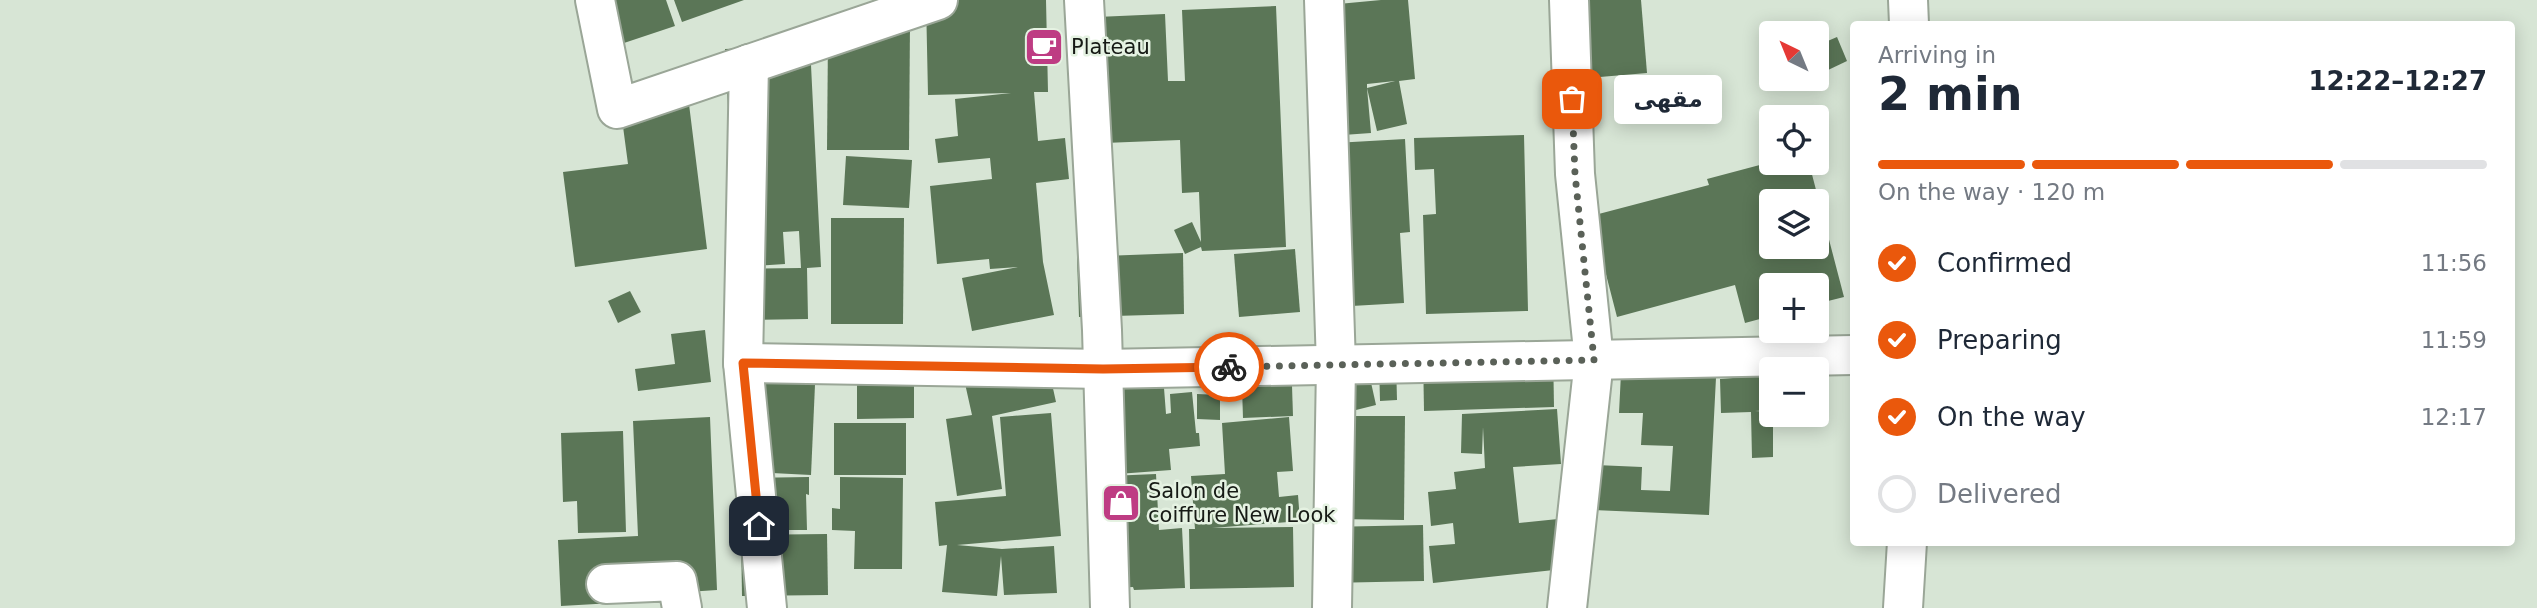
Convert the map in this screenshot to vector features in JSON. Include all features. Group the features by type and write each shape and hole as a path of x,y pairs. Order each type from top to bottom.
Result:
{"street":[{"path":"595,0 617,109 938,0"},
{"path":"1097,0 1084,0 1103,369 1110,608"},
{"path":"1324,0 1336,365 1332,608"},
{"path":"1567,608 1594,360 1575,174 1569,0"},
{"path":"1908,0 1909,21"},
{"path":"749,64 743,363 766,608"},
{"path":"743,363 1103,369 1850,355"},
{"path":"1903,608 1907,546"},
{"path":"606,584 677,581 682,608"}],"building":[{"path":"596,0 666,0 675,26 612,47"},
{"path":"674,0 744,0 682,22"},
{"path":"926,0 1046,0 1048,92 1034,92 1038,141 1065,138 1069,179 1036,183 1043,262 1054,315 972,331 962,278 1018,267 990,269 989,259 937,264 930,186 992,179 990,158 938,163 935,139 958,136 955,99 1011,93 928,95"},
{"path":"1408,0 1415,79 1399,81 1407,124 1377,131 1367,88 1371,133 1329,136 1317,6","holes":["1395,81 1367,88 1367,84"]},
{"path":"1582,0 1641,0 1647,73 1588,78"},
{"path":"1276,6 1286,247 1202,251 1201,247 1185,254 1174,230 1192,222 1201,242 1199,192 1182,193 1180,140 1079,144 1074,18 1165,14 1168,81 1185,81 1182,10"},
{"path":"910,22 909,150 827,150 828,36"},
{"path":"1837,37 1847,61 1829,70 1829,40"},
{"path":"810,45 821,267 807,268 808,319 739,320 738,269 801,268 799,231 783,232 785,264 736,267 725,49"},
{"path":"686,80 707,249 575,267 563,172 628,164 618,89"},
{"path":"1524,135 1528,311 1426,314 1423,215 1436,214 1434,169 1415,170 1414,138"},
{"path":"1405,139 1410,232 1400,233 1404,303 1334,307 1317,144"},
{"path":"846,156 912,160 909,208 843,205"},
{"path":"1759,165 1759,175 1812,175 1816,189 1759,189 1759,259 1829,259 1829,240 1844,297 1829,301 1829,273 1759,273 1759,319 1745,323 1735,285 1617,317 1591,216 1709,185 1707,179"},
{"path":"831,218 904,218 903,324 831,324"},
{"path":"1295,249 1300,312 1239,317 1234,254"},
{"path":"1183,253 1184,314 1079,317 1077,257"},
{"path":"630,291 641,312 618,323 608,301"},
{"path":"705,330 711,382 638,391 635,369 675,364 671,334"},
{"path":"1744,346 1759,359 1759,411 1755,411 1759,411 1759,427 1773,427 1773,457 1752,458 1751,412 1721,413 1720,379 1746,377"},
{"path":"1553,350 1554,407 1424,411 1423,353"},
{"path":"1045,352 1056,402 992,416 1002,489 957,496 946,419 972,415 962,370"},
{"path":"1622,353 1717,358 1709,515 1593,510 1596,465 1642,467 1641,490 1670,491 1673,446 1641,445 1643,413 1619,413"},
{"path":"1291,356 1293,416 1243,418 1241,357"},
{"path":"738,358 816,362 811,475 733,471"},
{"path":"1366,360 1376,405 1340,414"},
{"path":"914,361 914,418 857,419 857,362"},
{"path":"1162,362 1166,414 1171,413 1170,394 1192,392 1200,446 1169,449 1171,470 1091,476 1083,368"},
{"path":"1396,362 1397,400 1380,401 1379,363"},
{"path":"1197,394 1220,395 1220,420 1197,419"},
{"path":"1557,409 1561,464 1513,467 1519,523 1558,519 1563,569 1433,583 1429,546 1455,544 1453,523 1431,526 1428,492 1456,489 1454,472 1485,468 1483,427 1482,454 1461,453 1462,414"},
{"path":"1051,413 1061,536 957,545 1002,549 1054,546 1057,593 1004,595 1001,556 997,596 942,592 947,545 939,546 935,502 1006,496 1000,417"},
{"path":"1334,416 1405,416 1404,520 1335,519"},
{"path":"710,417 717,590 687,592 648,601 561,606 558,540 638,536 633,421"},
{"path":"1289,417 1293,471 1277,472 1279,497 1298,495 1300,521 1212,528 1293,527 1294,587 1190,589 1189,529 1195,529 1191,476 1225,474 1222,423"},
{"path":"834,423 906,423 906,475 834,475"},
{"path":"623,431 626,532 578,533 577,501 563,502 561,433"},
{"path":"1156,474 1159,530 1182,528 1185,588 1092,589 1086,477"},
{"path":"809,477 809,495 806,494 807,530 748,530 747,478"},
{"path":"840,477 903,478 902,569 854,569 855,531 832,530 832,508 840,509"},
{"path":"1423,525 1424,581 1328,583 1327,527"},
{"path":"827,534 828,595 742,596 741,535"}],"way so far":[{"path":"1229,367 1594,360 1575,174 1572,99"}],"place":[{"name":"Plateau","path":"1044,47"},
{"name":"مقهى","path":"1572,99"},
{"name":"Salon de coiffure New Look","path":"1121,503"}],"route":[{"path":"759,526 743,363 1103,369 1229,367"}]}
